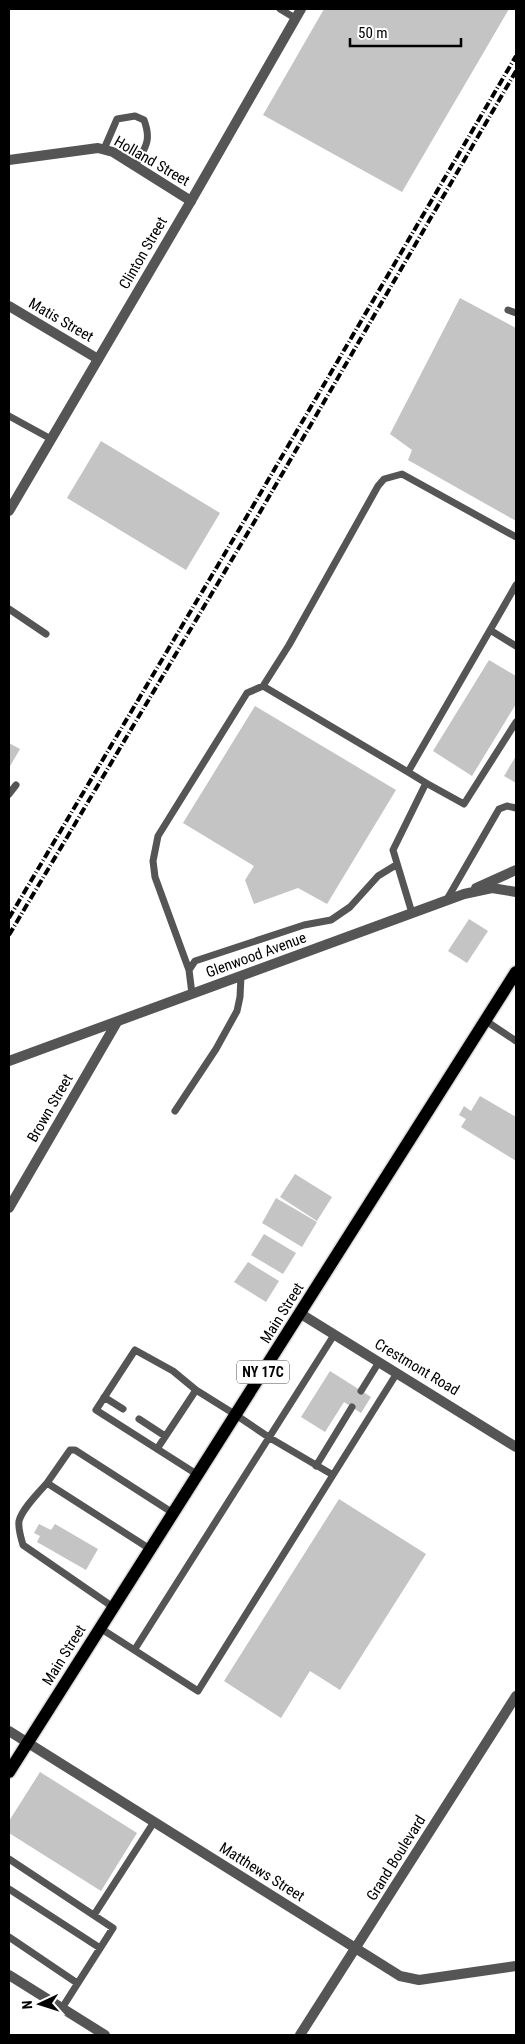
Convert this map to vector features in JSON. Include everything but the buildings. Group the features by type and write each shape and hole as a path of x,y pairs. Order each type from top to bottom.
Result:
{"main road":[{"name":"Main Street","path":"9,1772 516,972"}],"street":[{"name":"Clinton Street","path":"9,511 192,201 298,13"},
{"name":"Holland Street","path":"9,160 62,152 104,149 113,152 192,201"},
{"name":"Matis Street","path":"9,306 98,359"},
{"path":"464,894 516,870"},
{"name":"Glenwood Avenue","path":"9,1061 464,894 492,888 516,892"},
{"name":"Brown Street","path":"9,1208 117,1022"},
{"name":"Crestmont Road","path":"301,1314 516,1447"},
{"name":"Grand Boulevard","path":"300,2035 516,1696"},
{"name":"Matthews Street","path":"9,1731 400,1976 419,1980 516,1966"},
{"path":"9,1975 105,2035"}],"lane":[{"path":"280,9 298,13"},
{"path":"104,149 118,119 135,116 144,120 149,140 135,166"},
{"path":"508,310 516,313"},
{"path":"9,416 51,439"},
{"path":"192,994 189,970 155,877 153,861 158,836 247,693 263,686 384,479 402,474 516,537"},
{"path":"408,772 516,585"},
{"path":"9,609 46,634"},
{"path":"490,630 516,646"},
{"path":"263,686 464,804 516,722"},
{"path":"412,913 393,850 426,783"},
{"path":"9,794 16,785"},
{"path":"445,901 499,809 507,806 516,808"},
{"path":"189,970 195,961 208,956 304,925 331,920 350,907 378,876 396,865"},
{"path":"175,1111 216,1049 237,1011 241,976"},
{"path":"486,1021 515,1038"},
{"path":"134,1649 334,1335"},
{"path":"198,1475 96,1410 135,1350 174,1370 196,1390 270,1438 333,1475"},
{"path":"361,1391 379,1362"},
{"path":"100,1628 198,1691 397,1372"},
{"path":"157,1449 196,1390"},
{"path":"104,1397 123,1409"},
{"path":"316,1466 352,1407"},
{"path":"139,1419 166,1436"},
{"path":"113,1607 23,1545 19,1521 33,1498 47,1483 70,1450 75,1450 173,1513"},
{"path":"47,1483 150,1549"},
{"path":"94,1915 154,1822"},
{"path":"9,1859 113,1928 62,2008"},
{"path":"9,1889 100,1948"},
{"path":"9,1937 77,1984"}],"railway":[{"path":"9,918 516,56"},
{"path":"9,935 256,519 516,71"}]}
